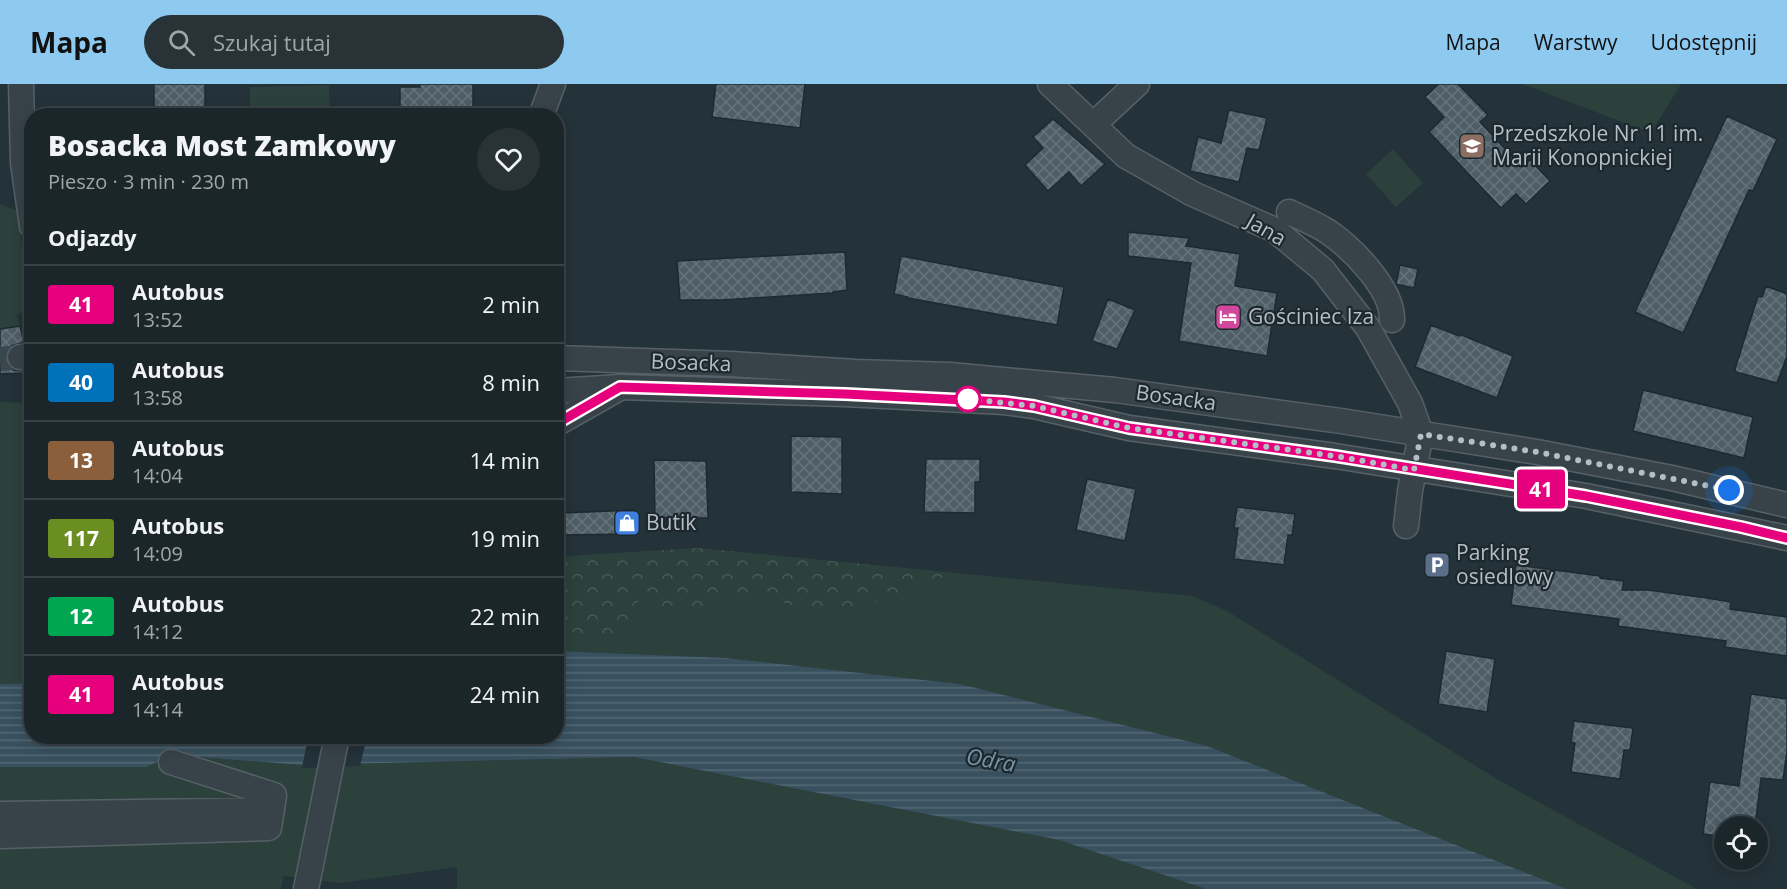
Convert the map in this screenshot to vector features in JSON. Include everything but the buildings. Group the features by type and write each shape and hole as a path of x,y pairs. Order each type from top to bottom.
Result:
{"street":[{"path":"21,84 24,171"},
{"path":"544,108 553,84"},
{"name":"Jana","path":"1050,84 1126,156 1193,194 1275,230 1323,270 1368,328 1410,403 1421,434"},
{"path":"1094,124 1137,84"},
{"path":"1289,212 1336,238 1366,268 1389,298 1393,310 1392,320"},
{"name":"Bosacka","path":"564,358 950,375 1116,390 1330,419 1537,452 1748,494 1787,505"},
{"path":"564,419 620,387"},
{"name":"Bosacka","path":"564,390 620,387 1004,402 1034,406 1129,428 1335,456 1586,496 1787,538"},
{"path":"1406,526 1421,434"},
{"path":"307,881 336,744"},
{"path":"0,836 270,828 274,795 171,762"},
{"path":"0,814 272,810"}],"green space":[{"path":"1523,84 1681,84 1651,133"},
{"path":"329,85 330,108 250,108 250,87"},
{"path":"1393,149 1423,183 1396,207 1366,174"},
{"path":"0,204 18,211 24,269 24,311 17,315 20,326 0,329"},
{"path":"0,402 24,403 24,683 0,684"},
{"path":"697,548 1193,596 1227,611 1495,778 1697,889 1567,889 1207,746 960,684 726,658 564,651 564,557"},
{"path":"697,548 955,573 847,612 805,608 741,593 716,601 706,618 685,610 671,610 640,596 626,639 568,632 564,617 564,557"},
{"path":"173,755 301,765 634,757 1059,840 1206,889 457,889 457,867 340,883 284,876 281,889 0,889 0,767 146,767"}],"water":[{"name":"Odra","path":"564,651 726,658 960,684 1207,746 1567,889 1206,889 1059,840 634,757 301,765 173,755 146,767 0,767 0,684 24,683 24,744 564,744"}],"pier":[{"path":"307,744 365,744 360,766 302,768"}],"tunnel":[{"path":"0,359 20,357"}],"bus line":[{"name":"41","path":"564,420 620,387 1004,402 1034,406 1129,428 1335,456 1586,496 1787,538"}],"place":[{"name":"Przedszkole Nr 11 im. Marii Konopnickiej","path":"1472,146"},
{"name":"Gościniec Iza","path":"1228,317"},
{"name":"Butik","path":"627,523"},
{"name":"Parking osiedlowy","path":"1437,565"}],"route":[{"path":"968,399 1034,406 1129,428 1335,456 1414,470 1421,434 1615,466 1729,490"}]}
